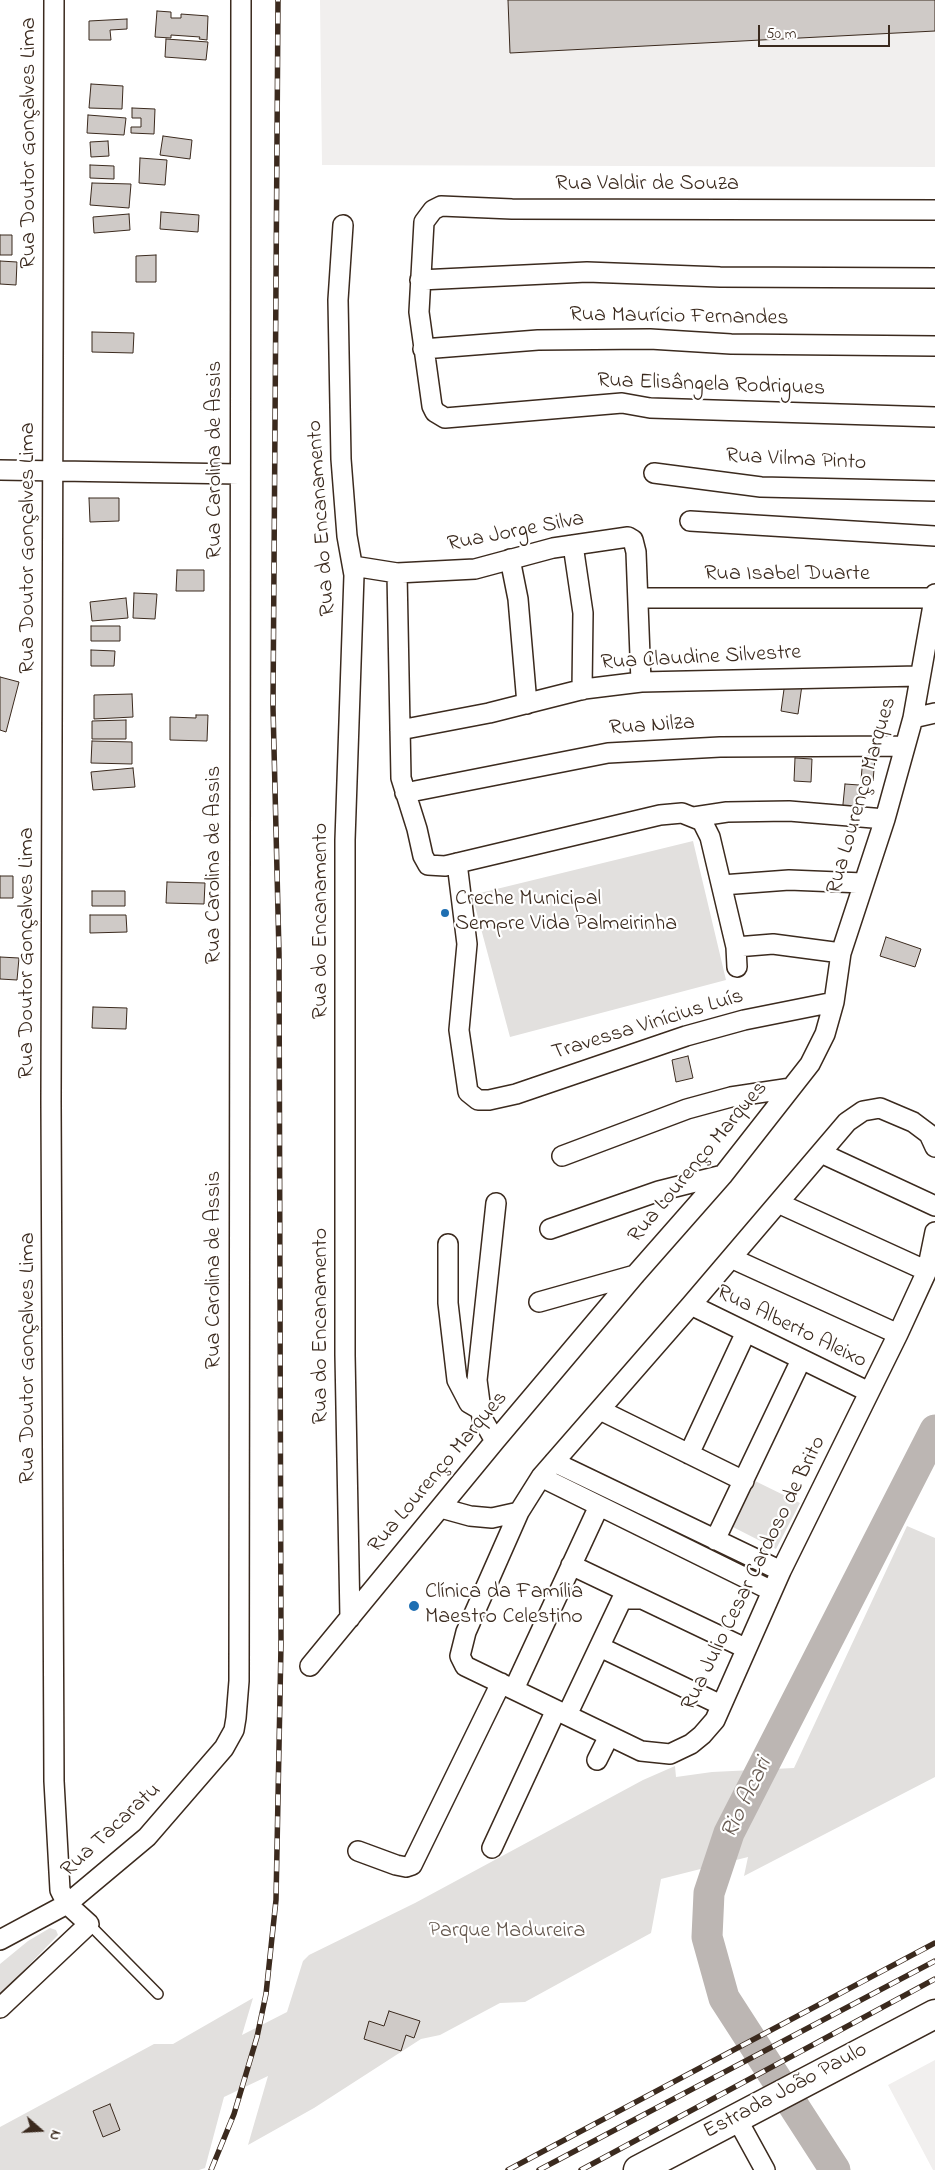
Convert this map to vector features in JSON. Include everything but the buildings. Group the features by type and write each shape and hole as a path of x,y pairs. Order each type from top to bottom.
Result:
{"main road":[{"name":"Estrada João Paulo","path":"638,2170 935,2014"}],"street":[{"name":"Rua Doutor Gonçalves Lima","path":"54,0 52,1110 54,1782 60,1890 67,1904"},
{"name":"Rua Carolina de Assis","path":"234,1730 239,1681 240,0"},
{"name":"Rua Valdir de Souza","path":"456,418 440,416 432,406 419,312 424,222 433,210 442,206 935,210"},
{"name":"Rua do Encanamento","path":"343,225 338,300 341,459 347,536 353,566 354,625 345,875 345,1356 350,1618"},
{"path":"420,280 586,272 720,277 935,278"},
{"name":"Rua Maurício Fernandes","path":"423,350 538,340 650,339 731,344 935,346"},
{"name":"Rua Elisângela Rodrigues","path":"456,418 622,404 650,408 935,417"},
{"path":"0,470 239,474"},
{"name":"Rua Vilma Pinto","path":"654,473 761,487 935,491"},
{"path":"690,521 935,536"},
{"name":"Rua Jorge Silva","path":"353,566 398,573 475,569 573,545 628,537 633,540 636,552 640,598"},
{"path":"573,545 583,612 582,690"},
{"path":"510,559 518,599 527,704"},
{"path":"398,573 401,778 417,829 423,856 428,865 437,866 457,863 660,816 682,813 694,817 706,827 736,947 737,966"},
{"name":"Rua Isabel Duarte","path":"640,598 934,596"},
{"name":"Rua Lourenço Marques","path":"310,1666 495,1441 635,1275 724,1175 810,1064 825,1034 834,1002 841,953 885,819 913,718 934,596"},
{"path":"640,598 641,682"},
{"name":"Rua Claudine Silvestre","path":"400,730 527,704 582,690 641,682 920,676"},
{"path":"913,718 935,713"},
{"name":"Rua Nilza","path":"405,793 608,753 720,747 905,746"},
{"path":"694,817 727,812 789,811 885,819"},
{"name":"Travessa Vinícius Luís","path":"457,863 467,944 459,1030 468,1092 478,1100 489,1100 516,1094 686,1036 744,1020 834,1002"},
{"path":"722,885 789,880 863,883"},
{"path":"736,947 774,944 841,953"},
{"path":"562,1156 687,1109 731,1097 791,1088"},
{"name":"Rua Julio Cesar Cardoso de Brito","path":"935,1147 929,1134 913,1122 880,1108 863,1111 847,1122 692,1305 541,1477 519,1512 466,1632 460,1656 465,1666 641,1751 670,1754 691,1744 702,1735 715,1720 745,1648 781,1572 898,1334 927,1270 935,1232"},
{"path":"821,1153 935,1206"},
{"path":"550,1229 658,1191 724,1175"},
{"path":"495,1441 482,1418 477,1380 496,1202"},
{"path":"778,1203 927,1270"},
{"path":"448,1244 448,1302 457,1380 468,1403 482,1410"},
{"path":"731,1258 898,1334"},
{"path":"539,1302 635,1275"},
{"name":"Rua Alberto Aleixo","path":"692,1305 869,1392"},
{"path":"689,1454 746,1332"},
{"path":"715,1540 801,1360"},
{"path":"600,1410 744,1480"},
{"path":"554,1462 781,1572"},
{"path":"541,1477 772,1591"},
{"path":"358,1851 396,1865 406,1867 412,1865 508,1686 571,1565 599,1506"},
{"path":"440,1508 470,1516 487,1517 519,1512"},
{"path":"571,1565 636,1598 745,1648"},
{"path":"492,1848 562,1713 600,1647 622,1599 636,1598"},
{"path":"600,1647 721,1704"},
{"name":"Rua Tacaratu","path":"0,1940 67,1904 147,1837 224,1748 234,1730"},
{"path":"597,1760 609,1736"},
{"path":"0,2008 88,1924 67,1904"},
{"path":"744,2115 764,2170"}],"lane":[{"path":"88,1924 158,1994"}],"shaded area":[{"path":"320,0 935,0 935,167 322,165"},
{"path":"935,2060 935,2170 933,2170 888,2085"}],"green space":[{"path":"693,841 726,980 510,1037 472,895"},
{"path":"753,1480 800,1503 776,1549 731,1526"},
{"name":"Parque Madureira","path":"907,1526 935,1538 935,1777 744,1876 748,1857 661,1879 651,1933 525,2002 500,2003 440,2035 421,2039 314,2108 248,2145 268,2076 224,2097 205,2168 199,2170 0,2170 0,2127 154,2044 173,2044 253,1998 242,2035 287,2012 303,1961 309,1955 415,1903 643,1780 675,1766 676,1777 712,1772 794,1768"},
{"path":"50,1928 56,1930 58,1935 0,1995 0,1964 28,1941"}],"waterway":[{"name":"Rio Acari","path":"835,2170 724,1998 707,1937 709,1893 729,1833 935,1430"}],"railway":[{"path":"211,2170 234,2114 257,2037 266,1994 276,1900 281,1645 279,953 273,707 278,0"},
{"path":"508,2170 935,1943"},
{"path":"539,2170 935,1961"},
{"path":"581,2170 935,1979"}],"place":[{"name":"Creche Municipal Sempre Vida Palmeirinha","path":"445,913"},
{"name":"Clínica da Família Maestro Celestino","path":"414,1606"}]}
